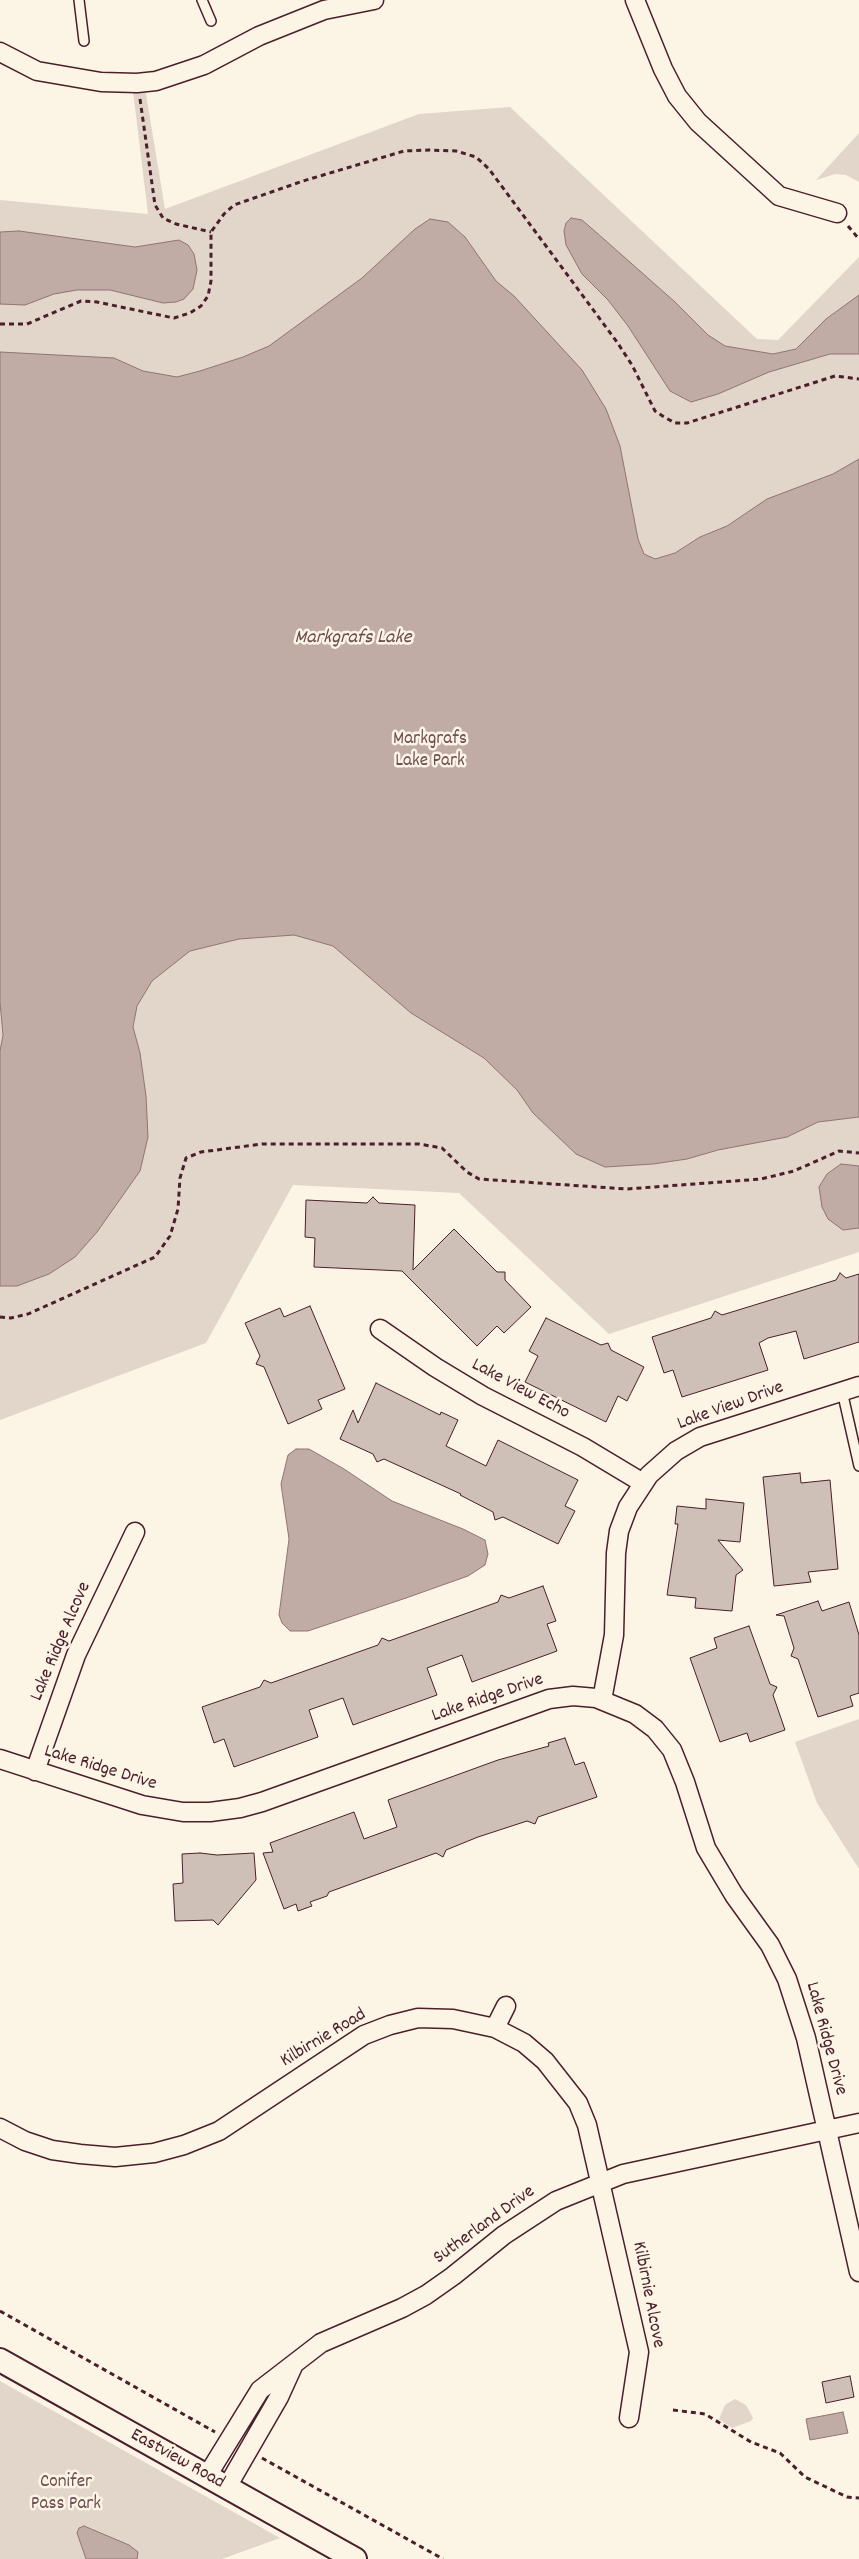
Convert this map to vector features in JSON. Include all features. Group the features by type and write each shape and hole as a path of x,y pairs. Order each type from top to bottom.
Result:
{"street":[{"path":"0,52 37,71 101,82 137,83 172,76 204,65 259,36 324,10 374,0"},
{"path":"635,0 666,76 677,96 698,122 779,196 837,213"},
{"name":"Lake View Echo","path":"380,1329 435,1367 483,1396 583,1446 643,1482"},
{"name":"Lake View Drive","path":"602,1700 615,1625 618,1540 628,1507 643,1482 662,1462 692,1440 859,1386"},
{"name":"Lake Ridge Alcove","path":"35,1771 76,1655 135,1532"},
{"name":"Lake Ridge Drive","path":"0,1759 154,1808 190,1813 220,1811 262,1802 549,1699 573,1696 602,1700 631,1711 649,1724 667,1743 676,1759 706,1848 734,1895 770,1945 787,1979 806,2038 859,2272"},
{"path":"495,2028 506,2006"},
{"name":"Kilbirnie Road","path":"0,2128 25,2141 52,2150 115,2157 154,2153 184,2145 219,2131 364,2035 390,2025 418,2018 453,2019 495,2028 524,2043 545,2061 564,2082 578,2103 587,2125 602,2181"},
{"name":"Sutherland Drive","path":"207,2476 260,2390 321,2343 402,2308 426,2295 527,2218 556,2200 623,2174 859,2123"},
{"name":"Kilbirnie Alcove","path":"602,2181 639,2352 629,2418"},
{"name":"Eastview Road","path":"0,2360 355,2559"},
{"name":"Sutherland Drive","path":"227,2487 280,2397 296,2362"}],"lane":[{"path":"79,0 84,41"},
{"path":"202,0 211,22"},
{"path":"842,1391 859,1466"}],"path":[{"path":"137,83 156,205 163,218 169,221 211,232"},
{"path":"0,324 27,324 81,301 97,302 174,318 190,313 201,306 209,289 211,232 224,214 234,205 303,180 404,151 456,151 476,157 490,169 617,342 632,365 655,410 664,418 675,423 687,423 835,376 859,379"},
{"path":"0,1317 10,1318 28,1314 155,1257 170,1236 178,1209 180,1178 186,1158 202,1152 262,1144 419,1144 442,1148 467,1172 479,1179 627,1189 761,1179 794,1171 839,1150 859,1153"},
{"path":"0,2311 214,2432"},
{"path":"673,2410 705,2414 751,2442 780,2453 804,2477 847,2497 859,2498"},
{"path":"263,2459 443,2559"}],"green space":[{"name":"Markgrafs Lake","path":"144,82 165,209 419,114 510,107 757,339 778,340 859,257 859,1252 609,1334 459,1193 293,1185 206,1343 0,1420 0,200 148,214 132,83"},
{"path":"859,133 859,182 846,175 835,174 816,180"},
{"path":"859,1719 859,1869 817,1803 795,1742"},
{"name":"Conifer Pass Park","path":"0,2381 280,2538 222,2559 0,2559"},
{"path":"735,2399 746,2405 753,2418 751,2421 732,2428 719,2419 725,2405"}],"water":[{"path":"571,218 582,220 675,302 708,335 725,346 773,354 796,349 826,319 859,295 859,354 830,354 769,372 718,394 691,402 670,391 628,326 608,300 582,274 566,245 564,231 566,223"},
{"name":"Markgrafs Lake","path":"430,219 448,222 465,237 496,281 514,296 582,370 606,409 620,446 638,539 644,554 655,559 675,553 700,537 727,526 767,499 833,474 859,459 859,1117 818,1122 787,1137 718,1150 687,1159 653,1164 605,1167 576,1154 533,1113 517,1090 484,1058 411,1013 333,946 294,935 239,939 190,951 152,981 137,1006 133,1027 140,1053 146,1096 148,1137 140,1171 97,1232 75,1257 49,1274 17,1286 0,1286 0,1051 3,1035 0,1002 0,352 114,358 143,371 177,377 200,371 269,346 362,278 415,229"},
{"path":"19,231 135,247 179,240 188,245 194,254 197,270 193,289 184,299 176,302 163,303 110,290 77,290 54,294 25,305 0,304 0,232"},
{"path":"841,1164 859,1166 859,1228 843,1230 828,1219 822,1207 819,1187 827,1174"},
{"path":"296,1449 309,1449 344,1469 392,1501 463,1529 485,1540 488,1554 485,1565 468,1576 406,1598 308,1631 290,1631 282,1623 279,1615 289,1539 281,1484 288,1455"},
{"path":"843,2412 848,2433 810,2440 806,2419"},
{"path":"84,2526 129,2545 138,2552 137,2559 86,2559 77,2533 79,2528"}],"building":[{"path":"373,1197 379,1203 415,1205 413,1270 454,1229 497,1272 505,1272 505,1280 531,1307 504,1333 497,1326 477,1346 402,1271 314,1267 315,1238 305,1237 306,1200 367,1203"},
{"path":"840,1273 846,1278 859,1274 859,1342 804,1359 796,1331 768,1338 759,1343 768,1370 682,1397 673,1370 664,1373 652,1337 711,1318 715,1311 722,1315 836,1280"},
{"path":"310,1306 345,1389 318,1400 322,1409 288,1424 264,1367 256,1364 260,1356 245,1323 280,1308 284,1317"},
{"path":"546,1318 601,1345 608,1343 611,1350 644,1367 627,1401 618,1396 606,1422 525,1382 538,1356 529,1351"},
{"path":"376,1383 440,1415 441,1412 458,1420 446,1446 486,1466 498,1440 578,1480 565,1506 575,1511 558,1544 503,1517 495,1520 493,1512 461,1494 384,1459 377,1462 373,1454 340,1439 353,1410 358,1423"},
{"path":"800,1473 801,1483 830,1480 838,1569 808,1572 811,1582 774,1586 763,1477"},
{"path":"706,1499 744,1503 740,1542 718,1540 743,1570 736,1575 732,1611 695,1608 696,1598 667,1595 678,1524 675,1524 677,1506 706,1509"},
{"path":"543,1586 556,1621 547,1624 557,1651 472,1682 462,1655 427,1668 437,1695 353,1725 343,1698 309,1710 318,1737 234,1767 224,1739 214,1743 202,1707 260,1687 264,1680 271,1683 378,1645 382,1638 389,1641 498,1602 501,1595 509,1598"},
{"path":"818,1601 822,1611 849,1602 859,1635 859,1693 850,1696 853,1706 818,1717 798,1659 791,1656 794,1648 784,1616 776,1615"},
{"path":"749,1626 770,1684 777,1687 773,1695 785,1730 750,1742 747,1733 720,1742 690,1658 717,1648 714,1638"},
{"path":"565,1738 575,1765 584,1762 597,1797 538,1817 535,1824 527,1821 478,1837 446,1850 443,1857 436,1853 329,1892 327,1896 310,1902 312,1906 298,1911 296,1904 284,1909 263,1853 273,1852 270,1843 354,1812 364,1839 397,1827 388,1800 498,1760 549,1746 548,1743"},
{"path":"200,1853 217,1855 254,1853 256,1880 218,1925 213,1920 175,1921 173,1884 183,1883 182,1854"},
{"path":"850,2376 854,2397 826,2403 822,2382"}],"park label":[{"name":"Markgrafs Lake Park","path":"430,751"}]}
